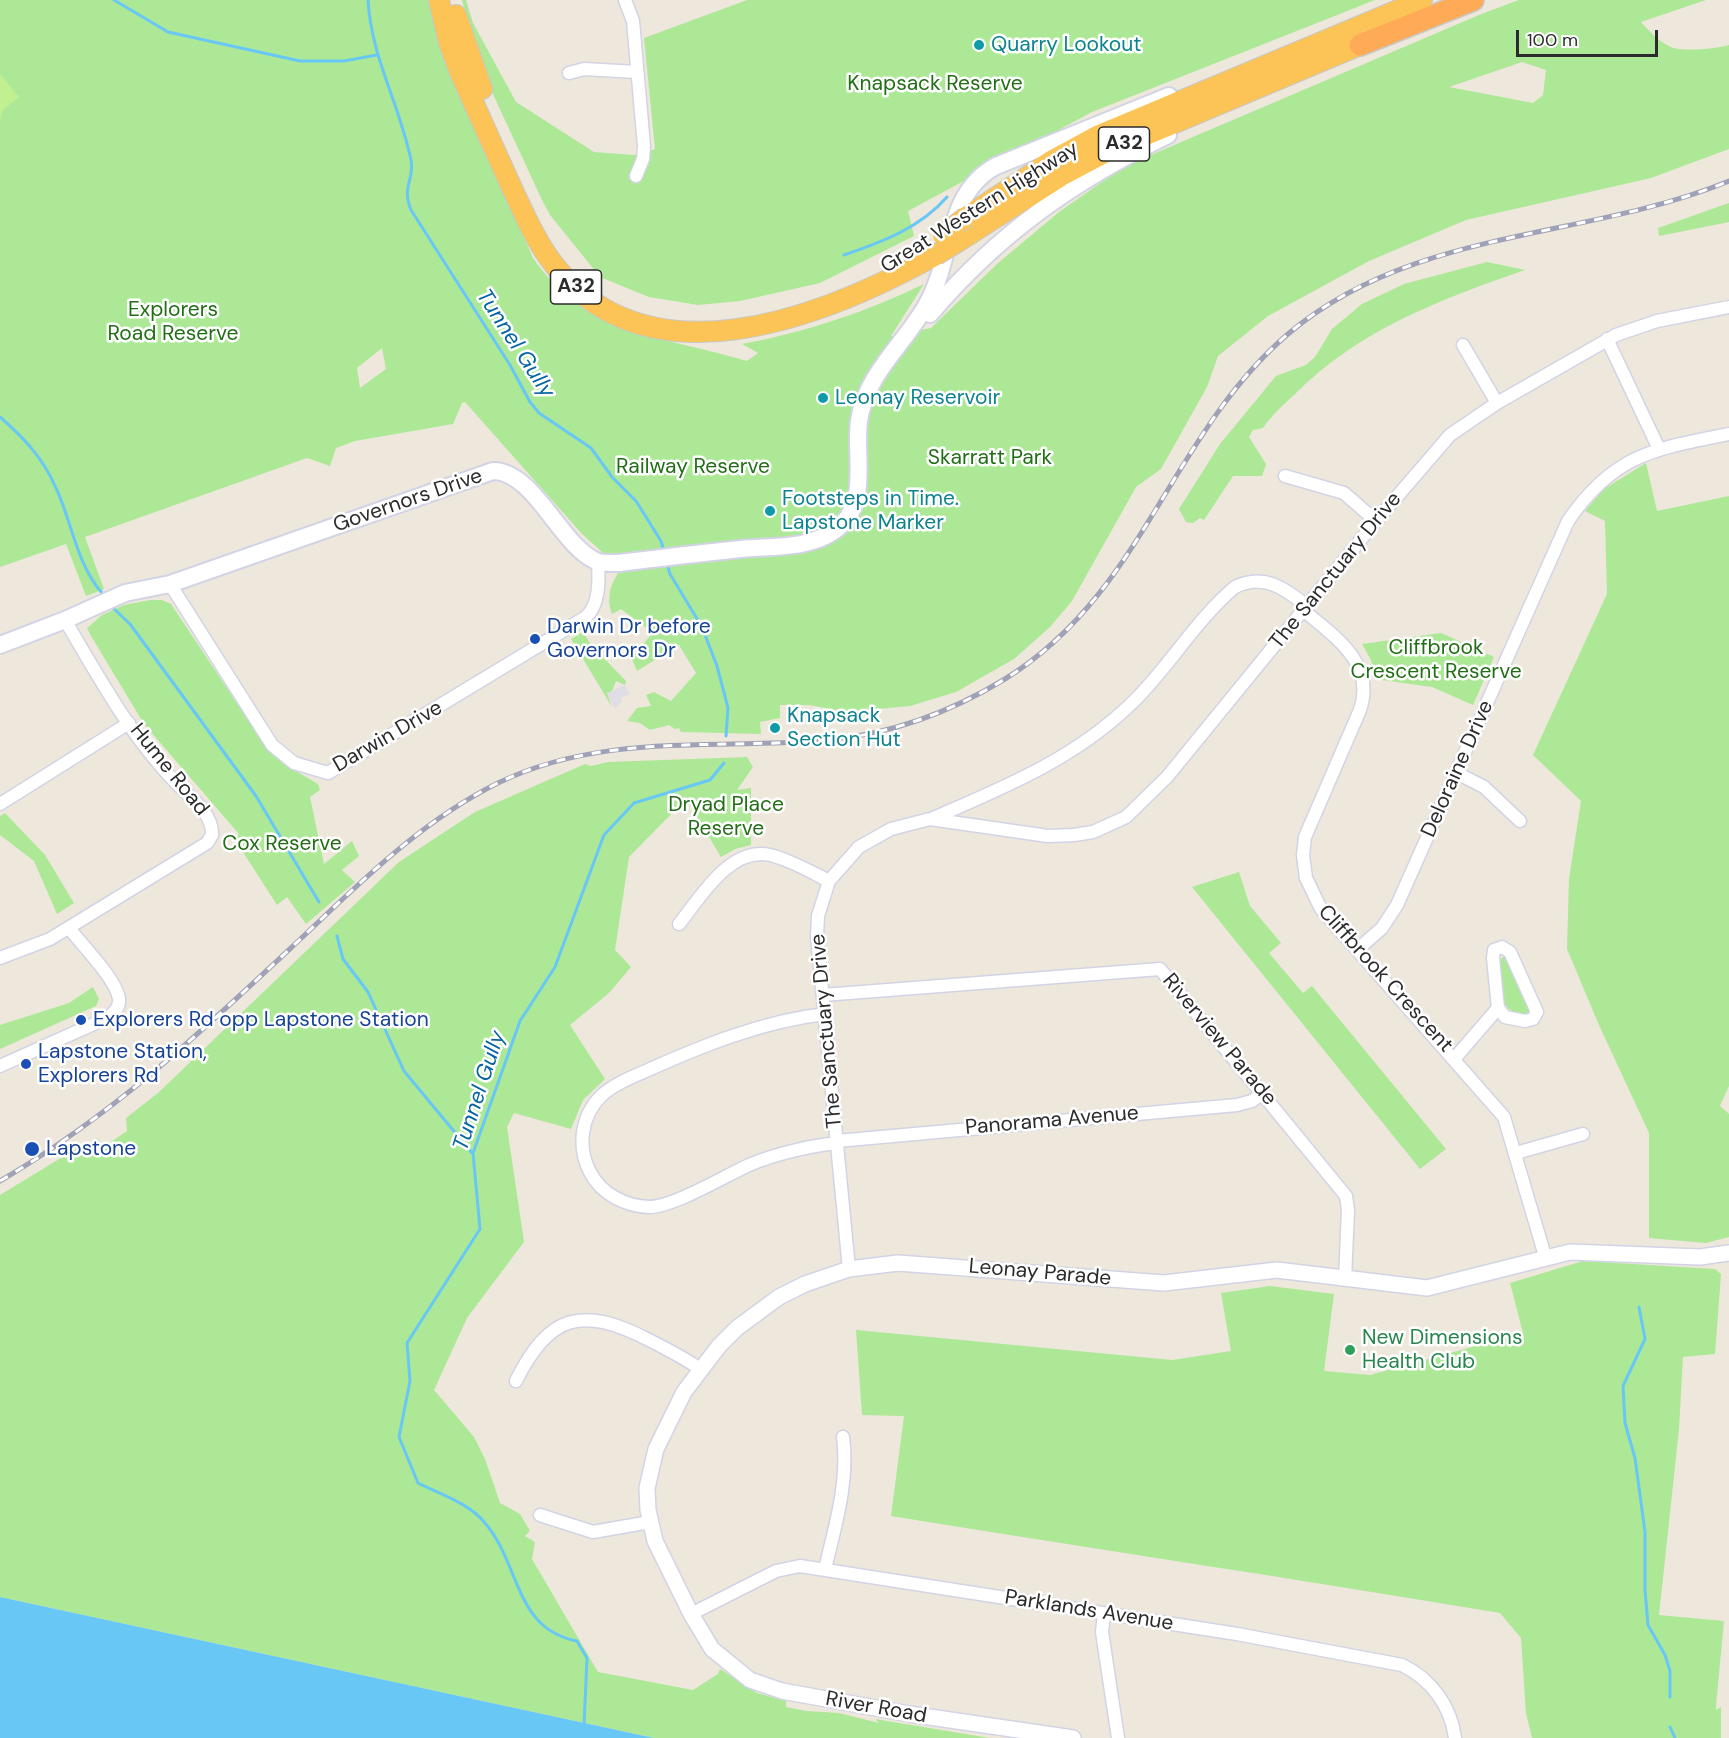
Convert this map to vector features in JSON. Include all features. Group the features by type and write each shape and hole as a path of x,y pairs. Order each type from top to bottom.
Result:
{"highway":[{"name":"Great Western Highway","path":"440,0 449,43 459,70 534,234 550,260 569,281 608,310 641,324 677,332 710,333 745,328 796,316 879,286 936,255 966,217 1051,160 1096,136 1296,61 1360,45"},
{"name":"Great Western Highway","path":"453,0 461,35 473,66 545,228 559,250 579,273 629,306 681,319 714,320 753,314 817,297 864,279 917,252 951,238 1110,150 1422,0"},
{"path":"1360,45 1473,0"}],"main road":[{"path":"598,562 619,563 808,542 829,535 843,524 854,506 858,491 858,429 868,389 930,300 943,266 962,200 973,183 984,172 1262,60 1296,61"},
{"path":"883,367 972,267 1011,232 1063,192 1116,160 1165,136 1272,91 1296,61"},
{"name":"Governors Drive","path":"0,645 65,620 125,593 170,584 493,471 509,474 520,482 585,554 598,562"}],"street":[{"path":"625,0 633,21 644,151 636,176"},
{"path":"569,73 584,69 638,72"},
{"name":"The Sanctuary Drive","path":"849,1269 818,937 818,916 830,881 845,860 874,837 899,826 930,819 1067,836 1093,831 1125,817 1167,777 1376,521 1450,435 1497,403 1607,339 1657,321 1729,307"},
{"path":"1607,339 1659,449"},
{"path":"1463,345 1497,403"},
{"name":"Deloraine Drive","path":"1357,950 1382,928 1394,911 1568,521 1604,477 1628,462 1659,449 1729,434"},
{"path":"1285,476 1344,493 1376,521"},
{"name":"Darwin Drive","path":"170,584 272,745 294,763 328,773 586,617 592,609 598,590 598,562"},
{"name":"Cliffbrook Crescent","path":"930,819 1031,775 1071,752 1110,723 1140,694 1235,587 1252,581 1272,582 1284,588 1349,649 1358,663 1364,682 1360,711 1308,828 1303,847 1304,867 1313,897 1504,1117 1545,1256"},
{"name":"Hume Road","path":"0,958 41,944 211,838 212,827 207,816 162,768 129,723 65,620"},
{"path":"0,804 129,723"},
{"path":"1456,773 1490,791 1520,821"},
{"path":"964,805 962,815 965,825"},
{"path":"679,924 726,869 752,855 763,854 779,858 830,881"},
{"path":"0,1066 109,1017 117,1007 119,998 114,986 69,928"},
{"path":"1455,1058 1498,1008 1492,958 1494,950 1502,946 1510,952 1537,1012 1533,1019 1525,1021 1505,1017 1498,1008"},
{"name":"Riverview Parade","path":"823,994 1160,969 1263,1092 1348,1200 1345,1280"},
{"name":"Panorama Avenue","path":"825,1014 708,1043 619,1084 594,1105 585,1122 582,1143 589,1170 603,1189 628,1204 648,1207 668,1202 756,1163 837,1142 1237,1105 1252,1101 1263,1092"},
{"path":"1516,1153 1583,1134"},
{"name":"Leonay Parade","path":"722,1659 708,1643 691,1614 658,1549 650,1522 647,1488 653,1458 671,1416 700,1369 737,1328 772,1302 805,1284 849,1269 912,1262 1164,1283 1277,1270 1345,1280 1432,1288 1545,1256 1588,1251 1700,1257 1729,1253"},
{"path":"516,1381 529,1355 542,1339 559,1327 581,1320 600,1320 621,1326 700,1369"},
{"path":"825,1569 844,1476 843,1437"},
{"path":"540,1515 593,1532 650,1522"},
{"name":"Parklands Avenue","path":"691,1614 781,1569 796,1566 1237,1634 1402,1665 1418,1673 1438,1694 1448,1710 1455,1738"},
{"path":"1104,1614 1102,1632 1118,1738"},
{"name":"River Road","path":"722,1659 750,1680 782,1691 909,1714 1073,1738"}],"shaded area":[{"path":"625,685 630,694 621,698 622,701 615,709 607,693"}],"green space":[{"path":"0,0 430,0 447,66 533,258 554,283 577,303 602,318 629,329 747,361 758,353 742,344 789,334 835,320 880,304 924,284 891,336 931,328 997,264 1059,212 1125,166 1519,0 1706,0 1641,22 1658,39 1676,49 1716,48 1729,45 1729,149 1651,178 1466,220 1369,261 1268,316 1218,356 1207,387 1161,469 1136,487 1072,601 1050,627 1014,659 956,692 910,706 846,712 809,705 780,705 780,718 760,722 761,734 681,732 679,728 675,729 669,725 650,730 640,723 627,721 637,708 651,706 646,695 654,692 671,701 696,673 679,645 637,671 631,657 653,633 621,609 612,614 609,602 610,591 621,569 582,534 465,402 462,403 453,424 355,441 336,448 330,466 307,458 85,537 104,589 86,596 66,544 0,567","holes":["1522,62 1546,70 1543,95 1533,103 1449,87","382,348 386,369 360,388 357,368"]},
{"name":"Knapsack Reserve","path":"462,0 466,0 473,23 516,102 594,152 634,155 655,149 644,38 747,0 1375,0 1092,112 908,211 914,236 820,283 740,301 698,305 649,297 600,277 550,215 478,62"},
{"path":"0,74 19,97 3,110 0,120"},
{"path":"1729,203 1729,222 1659,236 1658,228"},
{"path":"1487,262 1525,270 1432,305 1402,319 1345,352 1319,372 1273,415 1263,428 1253,430 1249,437 1266,464 1262,476 1233,476 1204,520 1200,518 1193,523 1186,522 1179,509 1220,444 1276,376 1306,365 1315,357 1332,329 1362,304 1404,284"},
{"path":"1646,463 1657,511 1729,496 1729,1086 1720,1106 1729,1114 1729,1237 1706,1243 1649,1238 1649,1133 1567,949 1569,879 1581,801 1533,755 1607,594 1605,521 1585,511 1604,489"},
{"name":"Cox Reserve","path":"162,600 171,604 268,750 282,763 318,784 320,790 310,797 324,864 352,841 359,856 342,870 355,882 306,924 287,897 277,905 234,838 239,834 144,724 87,628 102,615 124,605"},
{"path":"583,632 591,645 626,681 625,685 616,681 612,691 607,693 612,707 571,639"},
{"name":"Cliffbrook Crescent Reserve","path":"1441,633 1494,657 1473,705 1432,687 1375,679 1371,660 1362,644"},
{"name":"Dryad Place Reserve","path":"747,757 753,767 737,790 751,788 751,845 735,849 721,857 686,799 629,857 615,950 631,967 609,993 570,1025 605,1079 583,1100 571,1129 514,1113 507,1127 524,1242 467,1318 434,1390 474,1437 485,1459 500,1503 520,1514 530,1531 525,1536 535,1542 532,1559 598,1672 693,1690 718,1674 720,1669 757,1693 786,1701 786,1707 839,1713 879,1723 875,1719 990,1738 654,1738 0,1597 0,1195 79,1147 82,1150 97,1138 105,1146 127,1131 126,1118 158,1093 399,862 475,812 585,764 591,766 608,762"},
{"path":"5,813 45,855 74,903 57,914 34,861 0,835 0,816"},
{"path":"1239,872 1250,906 1281,943 1269,953 1303,993 1312,986 1446,1149 1420,1169 1192,887"},
{"path":"1506,957 1530,1011 1526,1015 1509,1009 1502,997 1498,962"},
{"path":"93,987 99,999 96,1006 0,1049 0,1025 69,1003"},
{"path":"1583,1261 1715,1269 1721,1274 1715,1354 1683,1357 1679,1429 1659,1615 1724,1621 1716,1706 1716,1710 1721,1707 1721,1738 1532,1738 1526,1713 1521,1638 1500,1613 891,1516 904,1416 862,1415 856,1330 1172,1360 1231,1351 1221,1293 1270,1286 1334,1294 1324,1371 1370,1375 1523,1333 1510,1283"}],"water":[{"path":"0,1597 654,1738 0,1738"}],"waterway":[{"path":"114,0 168,32 300,61 344,61 377,55"},
{"name":"Tunnel Gully","path":"368,0 374,41 411,160 407,195 411,210 510,365 530,402 539,413 591,448 612,477 636,501 661,541 664,551"},
{"path":"844,255 913,226 947,197"},
{"path":"0,417 25,441 51,477 62,501 80,556 102,593"},
{"name":"Tunnel Gully","path":"667,564 670,574 702,627 717,666 728,708 726,736"},
{"path":"111,606 130,624 256,796 319,902"},
{"name":"Tunnel Gully","path":"584,1725 587,1658 577,1641 556,1634 541,1623 521,1593 497,1540 478,1516 454,1500 418,1483 399,1437 410,1381 407,1343 480,1229 473,1153 520,1021 555,967 604,835 634,803 710,780 724,763"},
{"path":"337,936 343,959 368,992 404,1071 472,1153"},
{"path":"1639,1307 1645,1339 1623,1386 1625,1423 1635,1458 1645,1532 1645,1590 1648,1625 1665,1655 1670,1671 1670,1697"},
{"path":"1670,1727 1675,1738"}],"railway":[{"path":"0,1181 80,1129 154,1072 390,856 442,816 469,799 498,783 538,767 578,756 660,746 786,743 851,737 875,733 920,720 963,702 1005,679 1052,644 1091,603 1124,559 1213,419 1247,375 1288,334 1337,299 1390,273 1444,254 1616,215 1673,200 1729,181"}],"place":[{"name":"Quarry Lookout","path":"979,45"},
{"name":"Leonay Reservoir","path":"823,398"},
{"name":"Footsteps in Time. Lapstone Marker","path":"770,511"},
{"name":"Darwin Dr before Governors Dr","path":"535,639"},
{"name":"Knapsack Section Hut","path":"775,728"},
{"name":"Explorers Rd opp Lapstone Station","path":"81,1020"},
{"name":"Lapstone Station, Explorers Rd","path":"26,1064"},
{"name":"Lapstone","path":"32,1149"},
{"name":"New Dimensions Health Club","path":"1350,1350"}],"park label":[{"name":"Explorers Road Reserve","path":"173,322"},
{"name":"Skarratt Park","path":"990,458"},
{"name":"Railway Reserve","path":"693,467"}]}
